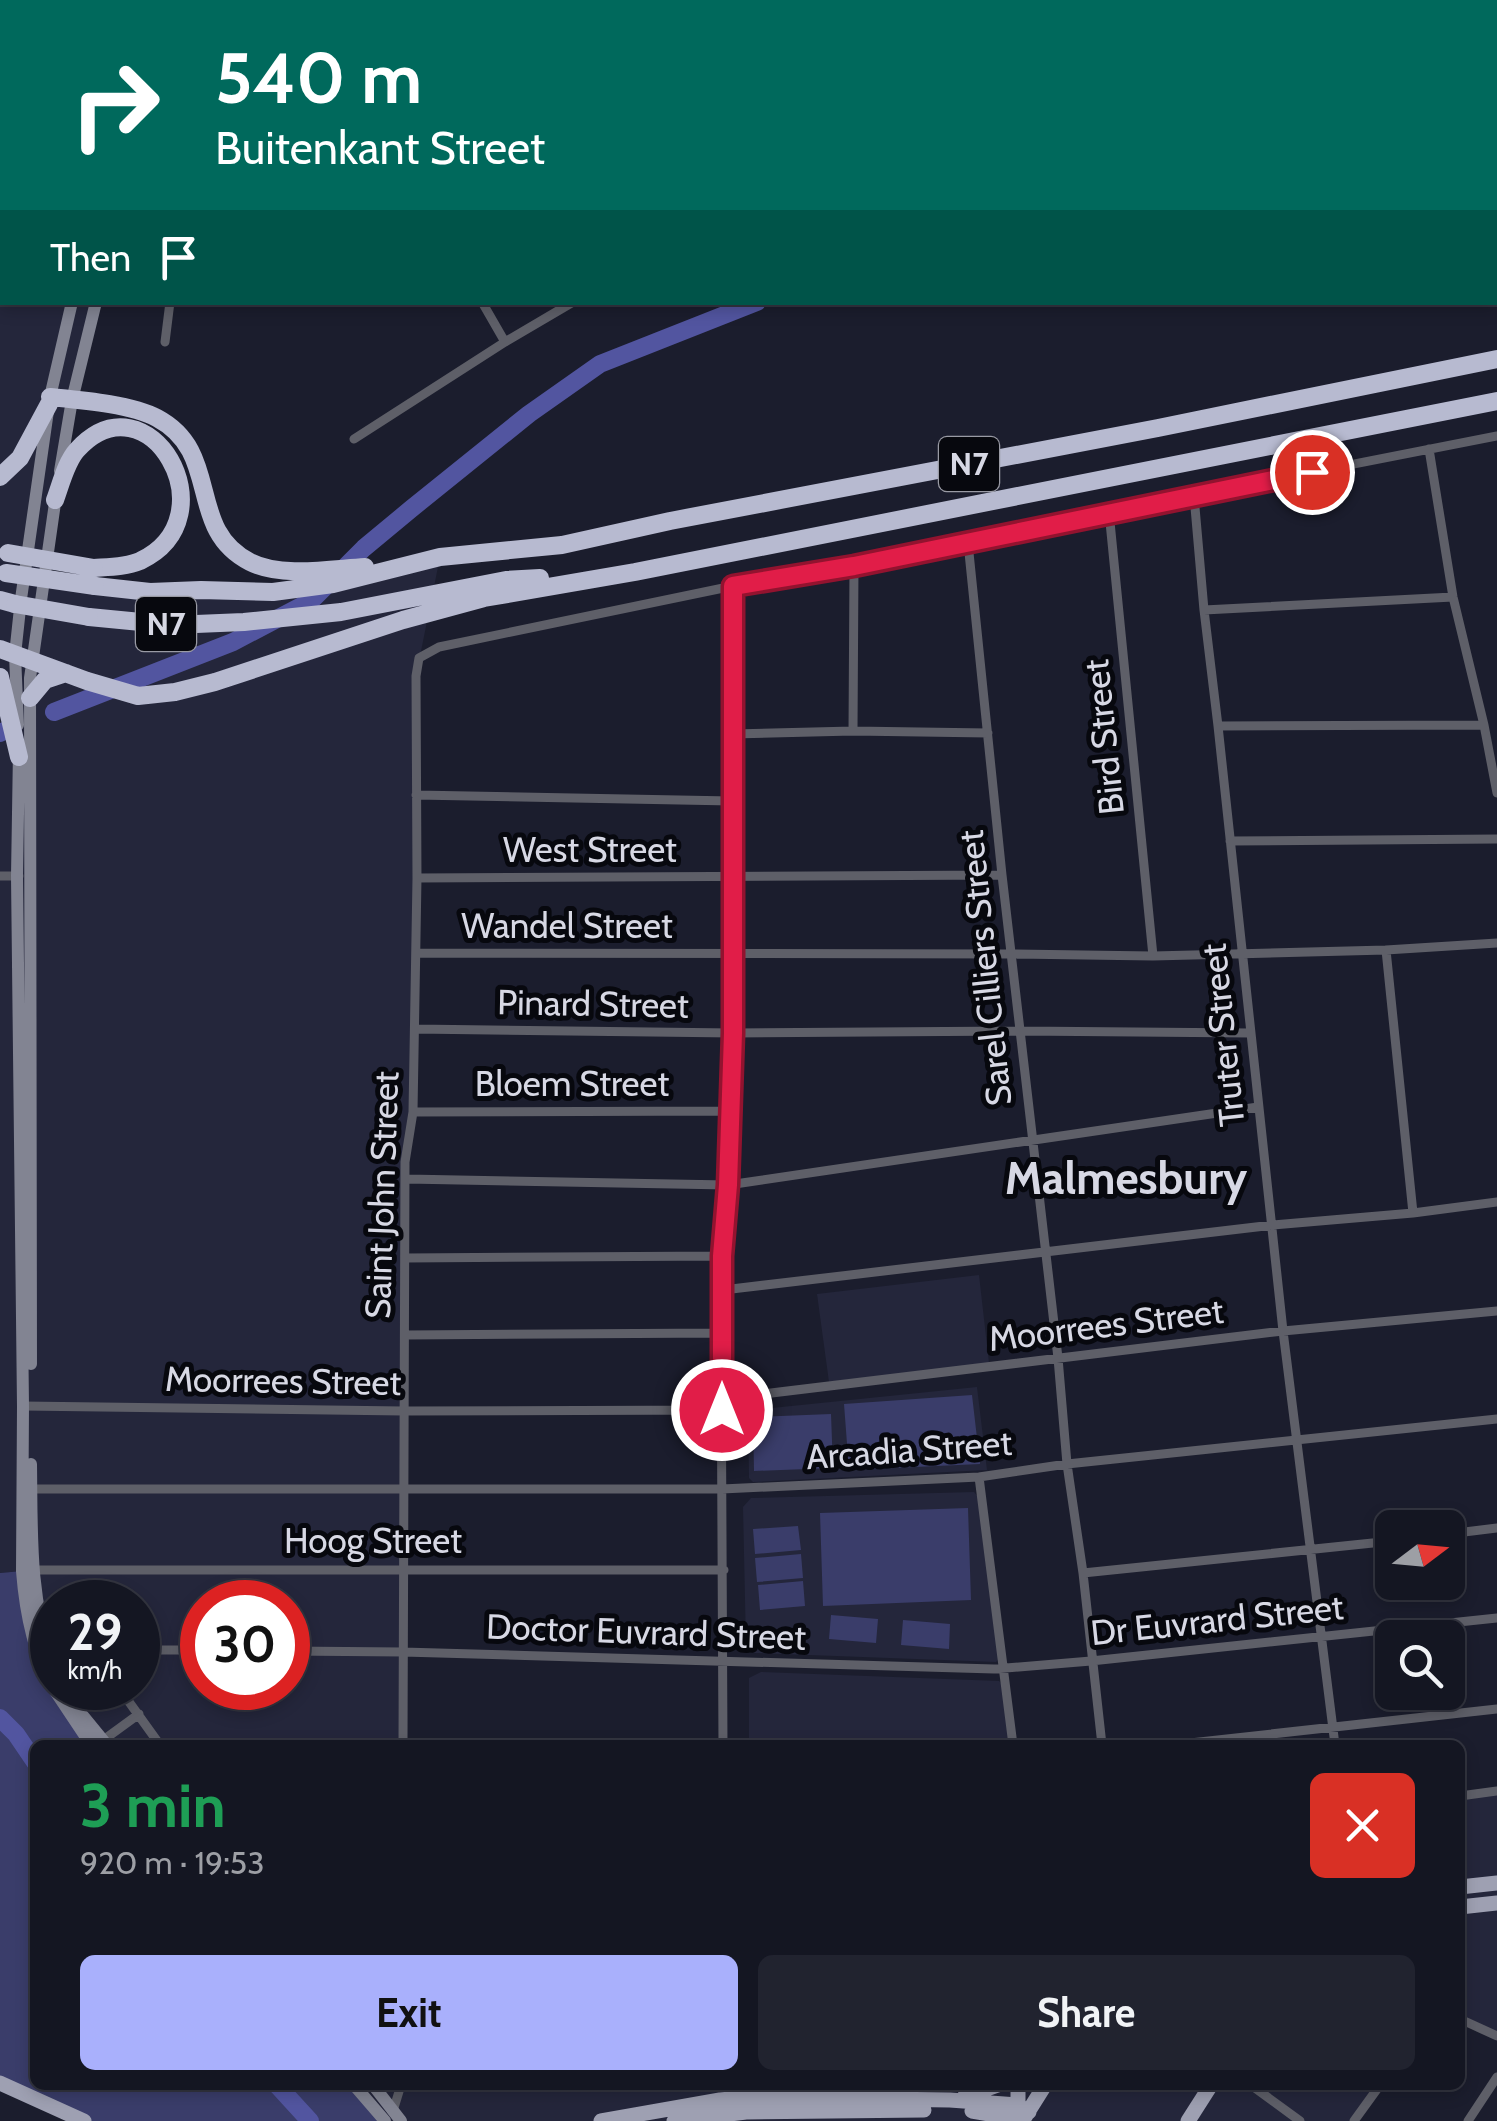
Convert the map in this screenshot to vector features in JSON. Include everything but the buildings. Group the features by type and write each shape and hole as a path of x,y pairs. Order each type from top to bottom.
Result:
{"highway":[{"name":"N7","path":"3,572 95,577 150,592 273,592 333,584 440,557 562,545 1497,358"},
{"path":"0,477 20,458 50,401 72,400 138,411 175,431 194,455 212,521 222,539 248,562 281,571 405,566"},
{"name":"N7","path":"8,602 89,617 172,624 244,622 342,612 506,580 635,572 1497,400"},
{"path":"4,552 95,577 141,560 160,547 173,532 182,498 172,459 162,446 148,435 117,428 93,436 74,453 56,500"},
{"path":"16,655 138,696 175,692 484,598 635,572"},
{"path":"30,698 45,680 67,673"},
{"path":"0,677 19,757"}],"main road":[{"path":"30,1622 23,1590 27,1570 24,876 16,655 20,599 50,401 71,305"},
{"path":"24,876 30,698 16,655 56,500 72,400 95,305"},
{"path":"27,1570 30,1582"},
{"path":"72,1710 96,1740"},
{"path":"79,1710 97,1740"},
{"path":"1465,1886 1497,1883"},
{"path":"1465,1906 1497,1903"},
{"path":"0,2083 84,2121"},
{"path":"360,2090 393,2118"},
{"path":"376,2090 393,2118"},
{"path":"950,2100 987,2090"},
{"path":"1018,2090 1020,2117"},
{"path":"1020,2117 1042,2090"},
{"path":"1188,2121 1208,2090"},
{"path":"601,2121 750,2097 950,2100 1020,2117"},
{"path":"674,2121 721,2100 1020,2117"}],"street":[{"path":"165,342 170,305"},
{"path":"484,305 505,342"},
{"path":"354,440 568,305"},
{"path":"723,1740 721,1333 732,1112 733,586 854,566 1497,436"},
{"path":"1428,449 1453,597 1496,787"},
{"name":"Truter Street","path":"1194,496 1283,1331 1335,1740"},
{"name":"Bird Street","path":"1109,512 1153,956"},
{"name":"Sarel Cilliers Street","path":"968,543 1067,1464 1101,1740"},
{"path":"853,730 854,566"},
{"name":"Saint John Street","path":"403,1740 406,1162 414,1112 419,658 439,647 733,586"},
{"path":"1204,610 1453,597"},
{"path":"1218,726 1484,725"},
{"path":"732,734 853,730 988,733"},
{"path":"416,794 732,801"},
{"path":"1230,841 1497,839"},
{"name":"West Street","path":"418,878 1002,875"},
{"path":"0,876 24,876"},
{"name":"Wandel Street","path":"416,953 1153,956 1497,943"},
{"path":"1386,950 1413,1213"},
{"name":"Pinard Street","path":"415,1029 1250,1033"},
{"path":"407,1179 728,1185 1258,1107"},
{"name":"Bloem Street","path":"414,1112 732,1112"},
{"path":"723,1290 1497,1202"},
{"path":"406,1258 722,1256"},
{"name":"Moorrees Street","path":"722,1398 1283,1331 1497,1310"},
{"path":"406,1335 721,1333"},
{"name":"Moorrees Street","path":"27,1405 722,1410"},
{"name":"Arcadia Street","path":"27,1489 722,1489 980,1477 1067,1464 1497,1420"},
{"path":"980,1477 1012,1740"},
{"path":"1465,1532 1497,1528"},
{"path":"1083,1574 1375,1543"},
{"name":"Hoog Street","path":"27,1570 724,1570"},
{"name":"Dr Euvrard Street","path":"1003,1668 1497,1618"},
{"name":"Doctor Euvrard Street","path":"310,1651 1003,1668"},
{"path":"1220,1740 1497,1709"},
{"path":"136,1710 157,1740"},
{"path":"104,1740 139,1714"},
{"path":"1465,1795 1497,1791"},
{"path":"1465,2021 1497,2036"},
{"path":"1468,2121 1497,2078"},
{"path":"393,2118 400,2090"},
{"path":"1257,2090 1300,2121"},
{"path":"1354,2121 1376,2090"}],"shaded area":[{"path":"0,305 96,305 45,576 273,592 440,557 418,666 413,1112 405,1162 403,1740 88,1740 68,1710 160,1710 160,1580 30,1580 30,1602 22,1571 0,1573"},
{"path":"979,1275 989,1363 829,1382 817,1294"},
{"path":"977,1387 987,1470 753,1482 749,1478 748,1415 752,1410"},
{"path":"972,1395 980,1464 849,1470 844,1404"},
{"path":"831,1414 833,1468 754,1471 753,1417"},
{"path":"974,1492 985,1505 1003,1654 996,1662 754,1653 746,1645 743,1507 751,1498"},
{"path":"968,1508 971,1600 823,1606 820,1513"},
{"path":"798,1526 801,1550 755,1554 753,1529"},
{"path":"801,1554 803,1578 757,1582 755,1558"},
{"path":"22,1571 30,1611 30,1710 71,1710 88,1740 30,1740 30,2090 358,2090 385,2121 84,2121 0,2083 0,1573"},
{"path":"803,1581 805,1606 760,1610 758,1585"},
{"path":"831,1615 878,1619 876,1643 829,1639"},
{"path":"903,1620 950,1624 949,1649 901,1645"},
{"path":"761,1672 999,1681 1007,1689 1013,1740 749,1740 749,1678"},
{"path":"1497,1791 1497,2036 1465,2021 1465,1795"},
{"path":"358,2090 1376,2090 1354,2121 385,2121"}],"waterway":[{"path":"54,712 233,642 311,601 364,548 411,509 529,414 600,364 749,305"},
{"path":"0,733 4,731"},
{"path":"0,1718 30,1755"},
{"path":"282,2090 310,2121"}],"district":[{"name":"Malmesbury","path":"1126,1178"}],"route":[{"path":"722,1410 722,1256 732,1112 733,586 854,566 1312,472"}]}
